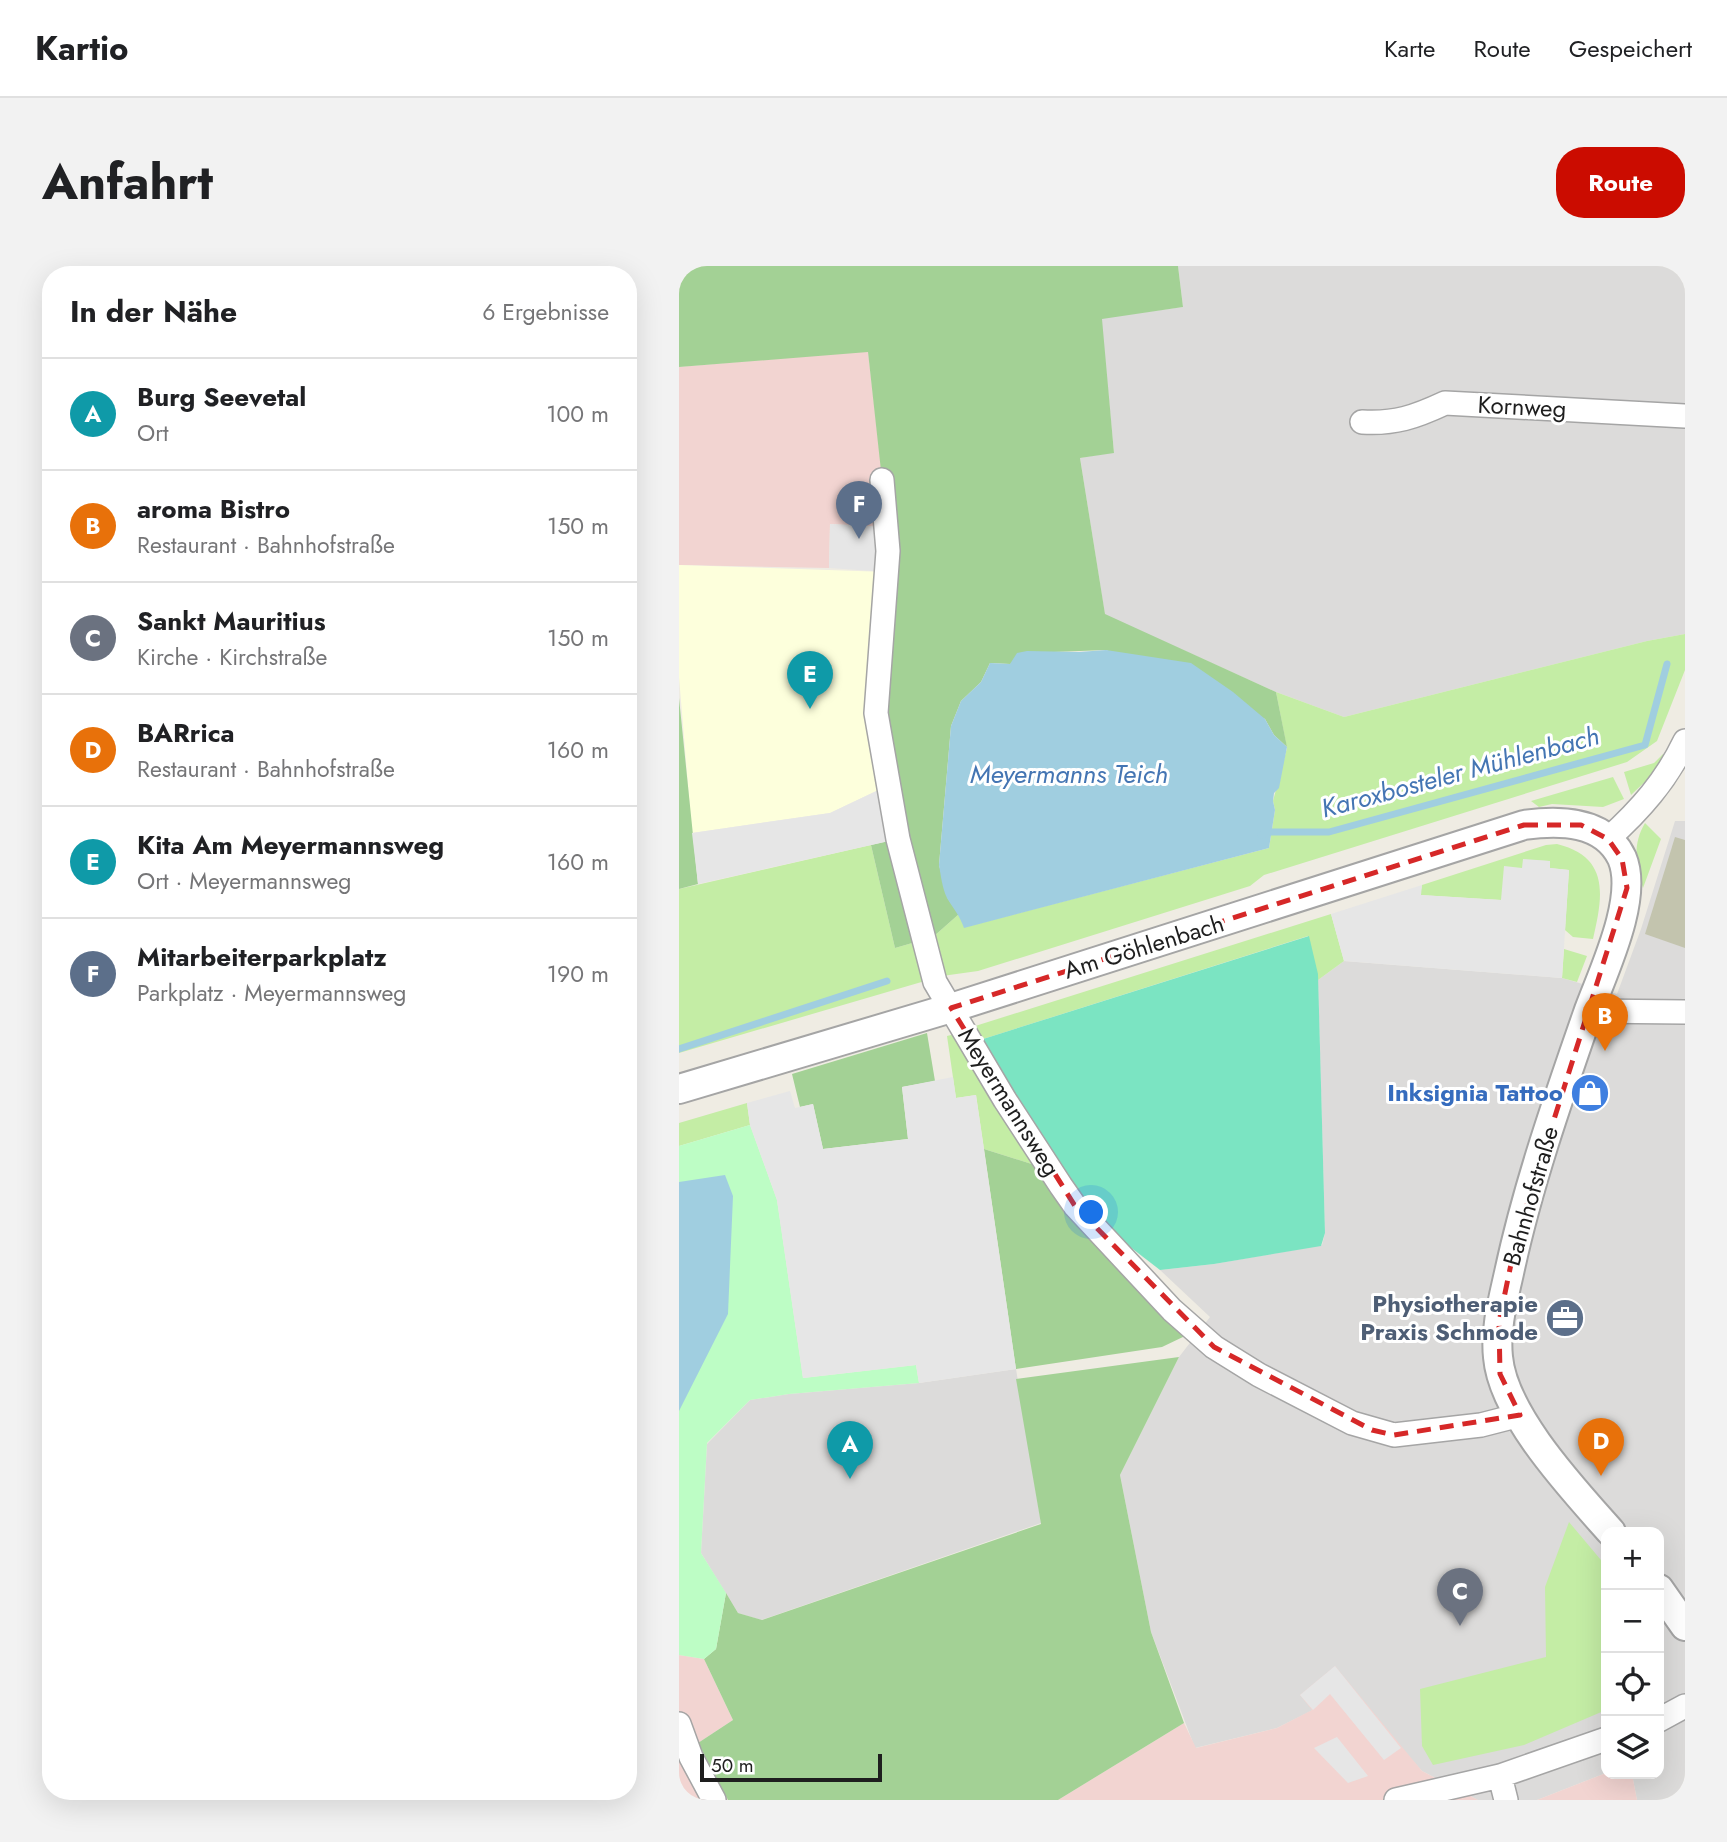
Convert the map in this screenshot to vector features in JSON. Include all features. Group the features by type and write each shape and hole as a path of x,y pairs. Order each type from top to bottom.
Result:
{"street":[{"name":"Kornweg","path":"1363,422 1388,423 1419,415 1444,403 1685,416"},
{"name":"Meyermannsweg","path":"882,480 888,551 876,713 898,839 935,982 1005,1100 1075,1206 1172,1310 1214,1348 1352,1423 1394,1435 1481,1425 1520,1415"},
{"path":"1608,839 1639,811 1670,770 1685,741"},
{"name":"Am Göhlenbach","path":"679,1089 951,1008 1524,825 1564,822 1581,825 1608,839"},
{"name":"Bahnhofstraße","path":"1607,1527 1574,1490 1520,1415 1507,1394 1497,1355 1501,1309 1518,1233 1609,957 1627,888 1622,859 1608,839"},
{"path":"1589,1011 1685,1012"},
{"path":"1664,1597 1685,1626"},
{"path":"1664,1717 1685,1706"},
{"path":"679,1724 691,1757 715,1800"},
{"path":"1396,1800 1500,1776 1601,1741"},
{"path":"1500,1776 1506,1800"}],"highlighted area":[{"path":"1524,825 1581,825 1608,839 1622,859 1627,888 1516,1240 1499,1322 1500,1374 1520,1415 1394,1435 1372,1430 1214,1347 1075,1206 951,1008"}],"shaded area":[{"path":"1178,266 1685,266 1685,634 1647,641 1344,717 1276,692 1105,615 1080,458 1114,452 1101,318 1183,307"},
{"path":"868,351 888,527 830,524 829,568 679,565 679,367"},
{"path":"830,524 888,527 887,572 829,568"},
{"path":"679,565 887,572 889,785 830,813 692,833 679,677"},
{"path":"889,785 898,839 698,884 692,833 830,813"},
{"path":"1675,821 1685,821 1685,1800 1637,1800 1633,1779 1664,1779 1664,1527 1601,1527 1601,1775 1537,1800 1478,1800 1422,1771 1401,1748 1313,1710 1277,1728 1195,1748 1151,1632 1120,1475 1179,1357 1210,1317 1160,1270 1214,1264 1322,1245 1325,1233 1318,980 1344,961 1562,978 1617,994"},
{"path":"1675,837 1685,840 1685,948 1645,934"},
{"path":"1523,859 1550,861 1550,868 1569,870 1562,978 1344,961 1331,914 1422,885 1421,895 1501,900 1504,866 1522,868"},
{"path":"953,1077 956,1098 976,1095 1016,1369 919,1383 916,1365 803,1378 777,1200 750,1125 747,1103 790,1091 795,1108 813,1104 823,1149 908,1139 902,1087"},
{"path":"1016,1369 1041,1523 761,1620 738,1613 701,1553 707,1444 750,1400 919,1383"},
{"path":"679,1655 704,1659 733,1720 698,1743 728,1800 679,1800"},
{"path":"1335,1666 1422,1771 1478,1800 1058,1800 1184,1723 1196,1748 1277,1728 1312,1710 1300,1695"},
{"path":"1335,1666 1401,1748 1384,1760 1330,1694 1313,1710 1300,1695"},
{"path":"1337,1737 1368,1776 1348,1783 1314,1748"},
{"path":"1601,1775 1601,1779 1633,1779 1637,1800 1537,1800"}],"green space":[{"path":"679,266 1178,266 1183,307 1102,319 1114,453 1080,458 1105,614 1276,692 1287,747 1274,735 1265,719 1106,650 1054,652 1010,664 990,663 981,682 961,701 951,726 939,865 948,899 959,914 933,937 895,948 871,845 897,839 889,785 882,480 868,352 679,367"},
{"path":"1685,634 1685,670 1657,741 1627,762 1264,875 1250,886 978,971 942,976 679,1053 679,889 871,845 895,948 933,937 959,914 965,927 1269,848 1275,810 1273,801 1287,748 1276,692 1344,717 1647,641"},
{"path":"679,698 698,884 679,889"},
{"path":"1663,754 1667,754 1651,776 1631,795 1624,772 1654,763"},
{"path":"1613,777 1624,799 1603,807 1552,804 1539,807 1531,801"},
{"path":"1645,823 1661,839 1643,888 1637,847"},
{"path":"1557,844 1586,858 1599,880 1599,908 1593,939 1573,937 1565,930 1569,870 1549,868 1549,861 1523,860 1523,868 1501,900 1420,895 1422,885 1546,845"},
{"path":"1331,914 1344,961 1318,980 1308,936 980,1040 972,1027"},
{"path":"1309,936 1318,974 1325,1233 1321,1246 1160,1270 1125,1243 1084,1202 980,1040"},
{"path":"1564,949 1587,956 1577,982 1562,978"},
{"path":"927,1033 935,1081 902,1087 908,1139 823,1149 813,1104 800,1107 792,1074"},
{"path":"959,1033 1041,1167 984,1149 976,1095 956,1098 947,1036"},
{"path":"747,1103 750,1125 679,1146 679,1123"},
{"path":"750,1125 777,1200 803,1378 916,1365 919,1383 750,1400 707,1443 701,1553 726,1593 716,1649 704,1659 679,1655 679,1146"},
{"path":"984,1149 1041,1167 1185,1336 1162,1347 1016,1369"},
{"path":"1179,1357 1120,1475 1151,1632 1184,1723 1058,1800 728,1800 698,1743 733,1720 704,1659 716,1649 726,1593 738,1613 762,1620 1041,1524 1016,1379"},
{"path":"1569,1522 1601,1560 1601,1712 1524,1745 1433,1765 1422,1746 1420,1689 1546,1657 1545,1587"}],"water":[{"name":"Meyermanns Teich","path":"1106,650 1191,663 1233,692 1265,719 1274,735 1287,747 1279,788 1274,793 1275,810 1269,848 964,928 945,894 939,865 951,726 961,701 981,682 990,663 1010,664 1017,653"},
{"path":"725,1175 733,1196 728,1314 679,1411 679,1182"}],"waterway":[{"name":"Karoxbosteler Mühlenbach","path":"1261,835 1270,832 1329,832 1645,745 1667,664"},
{"name":"Karoxbosteler Mühlenbach","path":"679,1049 887,981"}],"place":[{"name":"Mitarbeiterparkplatz","path":"859,539"},
{"name":"Kita Am Meyermannsweg","path":"810,709"},
{"name":"aroma Bistro","path":"1605,1051"},
{"name":"Inksignia Tattoo","path":"1590,1093"},
{"name":"Physiotherapie Praxis Schmode","path":"1565,1318"},
{"name":"BARrica","path":"1601,1476"},
{"name":"Burg Seevetal","path":"850,1479"},
{"name":"Sankt Mauritius","path":"1460,1626"}]}
